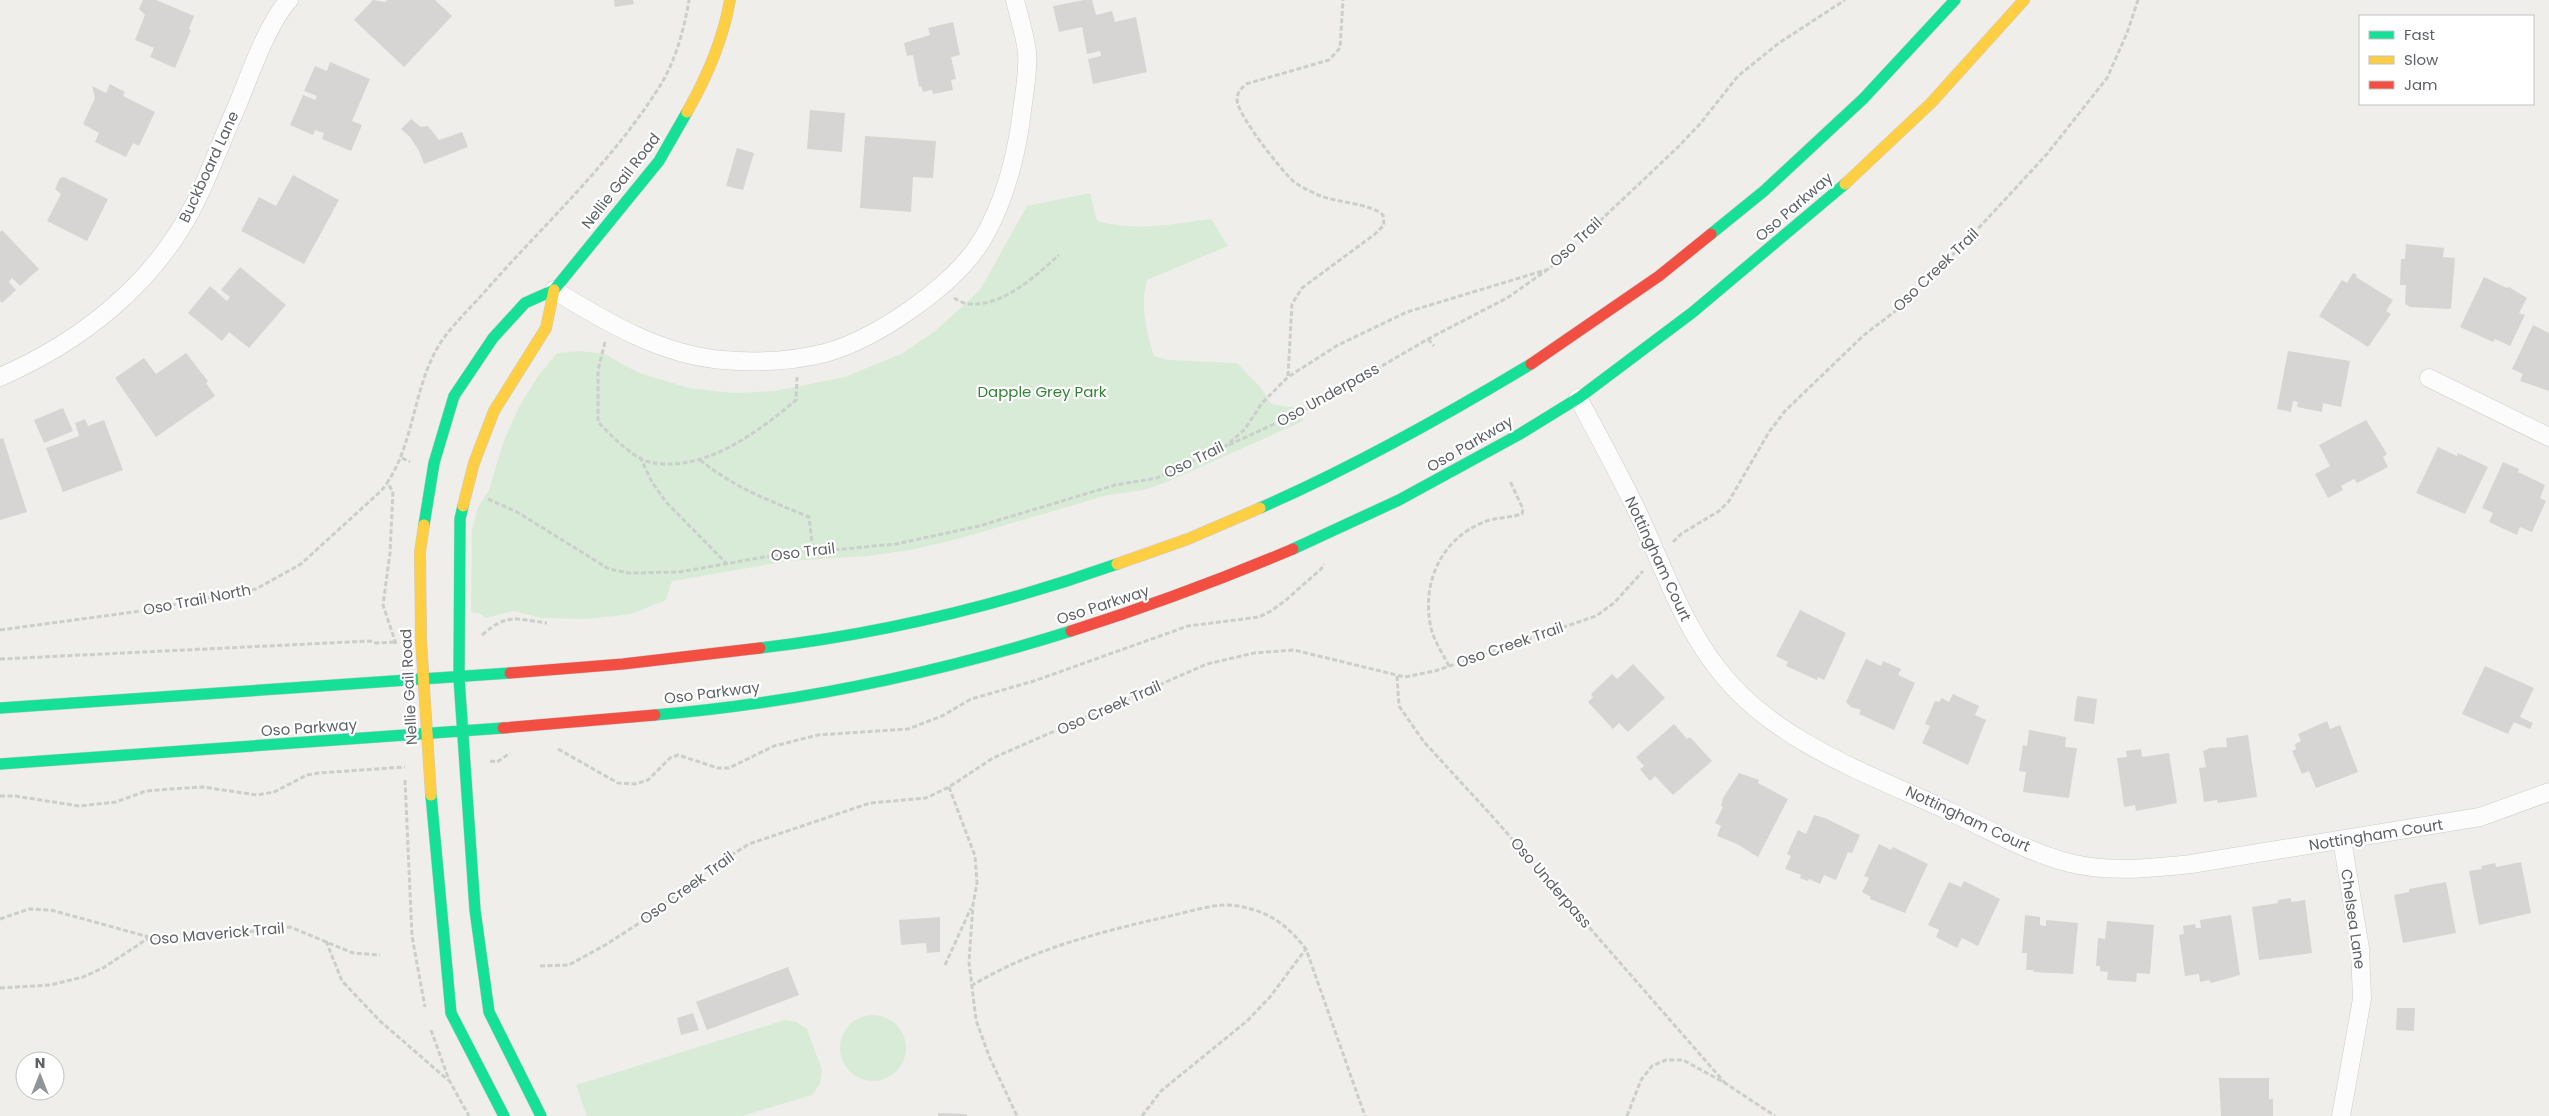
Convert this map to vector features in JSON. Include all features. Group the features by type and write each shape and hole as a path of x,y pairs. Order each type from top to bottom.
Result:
{"main road":[{"name":"Nellie Gail Road","path":"504,1116 451,1013 426,734 423,678 420,552 434,463 454,396 493,338 525,303 554,290 659,161 700,90 724,28 730,0"},
{"name":"Oso Parkway","path":"0,708 423,678 459,678 678,659 834,638 954,614 1062,584 1266,508 1373,456 1530,367 1614,311 1692,251 1762,193 1875,86 1955,0"},
{"name":"Oso Parkway","path":"0,764 461,733 768,702 952,665 1038,642 1127,614 1232,575 1341,530 1432,484 1578,398 1707,300 1792,230 1869,161 1940,91 2024,0"},
{"name":"Nellie Gail Road","path":"541,1116 489,1012 474,910 461,733 459,678 460,519 474,463 494,411 546,328 554,290"}],"street":[{"name":"Buckboard Lane","path":"0,377 65,345 105,315 139,283 167,249 193,207 264,44 289,0"},
{"path":"554,290 612,324 646,340 684,353 723,360 772,361 825,352 869,335 949,281 981,242 1003,199 1016,150 1027,52 1015,0"},
{"path":"2429,378 2549,438"},
{"name":"Nottingham Court","path":"1578,398 1639,516 1677,604 1718,670 1748,700 1779,725 1815,747 2032,850 2071,864 2106,868 2150,868 2342,840 2480,817 2526,802 2549,792"},
{"name":"Chelsea Lane","path":"2341,1116 2362,999 2360,948 2342,840"}],"path":[{"path":"1288,377 1292,304 1302,288 1375,234 1384,225 1384,215 1376,209 1350,205 1319,195 1296,184 1280,168 1254,133 1237,102 1239,91 1246,84 1329,60 1340,48 1343,0"},
{"name":"Oso Trail","path":"482,497 517,512 609,569 629,573 679,572 813,551 896,544 978,526 1116,485 1157,478 1226,446 1245,429 1262,403 1288,377 1338,345 1407,312 1549,268 1677,148 1699,125 1738,76 1779,43 1845,0"},
{"name":"Oso Creek Trail","path":"1680,534 1719,511 1730,501 1769,432 1785,411 1864,335 1902,306 1976,232 2047,154 2107,78 2127,33 2138,0"},
{"path":"935,291 968,304 996,299 1018,289 1059,255"},
{"name":"Oso Underpass","path":"1226,446 1318,404 1428,339 1507,298 1549,268"},
{"path":"612,324 598,370 598,422 618,443 648,462 700,460 729,448 769,423 796,400 798,356"},
{"path":"1428,339 1434,346"},
{"path":"640,456 652,482 666,502 727,564"},
{"path":"700,460 723,479 750,493 809,517 813,551"},
{"path":"1449,666 1432,630 1428,607 1430,580 1438,560 1453,542 1471,528 1486,520 1522,514 1524,509 1510,481"},
{"name":"Oso Trail North","path":"0,630 134,612 256,589 301,564 382,490 386,483"},
{"path":"551,750 564,750 618,783 635,784 648,780 670,758 678,755 718,768 729,768 774,746 818,735 908,729 942,716 971,699 1034,681 1188,626 1259,617 1286,600 1321,569 1325,561"},
{"name":"Oso Creek Trail","path":"540,966 569,965 607,944 644,920 702,873 749,844 870,803 926,798 950,787 993,758 1207,664 1254,653 1294,650 1406,677 1449,666 1596,616 1614,603 1634,580"},
{"path":"481,636 501,620 510,619 547,623"},
{"path":"0,660 360,641 376,643"},
{"name":"Oso Underpass","path":"1397,676 1399,706 1424,742 1492,816 1724,1083"},
{"path":"490,762 496,762 511,753 519,752"},
{"path":"0,796 16,796 79,806 116,802 146,791 202,787 257,795 274,792 307,775 406,767"},
{"path":"404,787 412,936 426,1011"},
{"path":"950,787 976,856 977,883 973,905 969,962 976,1020 989,1056 1017,1116"},
{"path":"945,965 973,905"},
{"path":"971,986 1001,968 1086,935 1208,908 1236,905 1266,913 1291,929 1306,950 1365,1116"},
{"path":"0,919 29,909 51,910 150,937"},
{"name":"Oso Maverick Trail","path":"0,988 50,985 83,977 103,968 150,937 181,938 290,927 353,953 380,955"},
{"path":"325,940 342,981 380,1021 449,1080"},
{"path":"1142,1116 1161,1092 1247,1021 1270,997 1306,950"},
{"path":"431,1028 449,1080 469,1116"},
{"path":"1627,1116 1641,1080 1652,1066 1666,1060 1683,1060 1724,1083 1775,1116"}],"green space":[{"name":"Dapple Grey Park","path":"1090,193 1097,221 1140,227 1211,219 1228,246 1147,280 1144,309 1146,327 1154,356 1168,360 1237,363 1261,388 1271,404 1302,409 1303,421 1167,482 1144,490 1108,495 954,540 910,550 868,556 789,561 672,581 666,600 631,614 587,619 542,618 513,611 486,618 479,613 471,612 472,530 478,507 489,490 504,440 519,407 538,376 557,353 581,351 604,354 639,373 689,388 733,393 774,391 845,377 901,354 934,332 980,290 1027,206"},
{"path":"873,1015 886,1018 896,1025 903,1035 906,1048 903,1061 896,1071 886,1078 873,1081 860,1078 850,1071 843,1061 840,1048 843,1035 850,1025 860,1018"},
{"path":"785,1020 797,1022 807,1029 822,1070 820,1084 812,1095 742,1116 587,1116 576,1085"}],"building":[{"path":"143,0 156,0 194,16 189,29 191,30 175,68 150,57 154,48 135,40 145,15 139,9"},
{"path":"373,0 385,2 387,0 435,0 452,16 404,67 354,20"},
{"path":"614,0 633,0 634,4 615,7"},
{"path":"1092,0 1096,15 1112,11 1115,22 1136,17 1147,72 1093,84 1088,59 1101,56 1100,51 1087,54 1082,27 1059,32 1053,6"},
{"path":"953,22 960,55 951,57 956,79 951,80 953,90 933,94 932,90 923,92 921,86 919,87 913,55 907,56 904,43 930,35 928,28"},
{"path":"330,62 370,79 352,121 362,125 351,151 322,139 324,133 315,130 313,135 290,125 303,95 315,100 317,96 304,91 315,66 327,71"},
{"path":"110,84 125,92 123,96 155,112 139,146 133,143 126,157 95,142 99,133 83,124 95,98 92,86 106,93"},
{"path":"810,110 845,113 842,152 807,149"},
{"path":"411,119 421,127 428,126 439,140 462,132 468,147 424,164 419,151 410,137 401,129"},
{"path":"865,136 936,141 933,178 913,177 911,212 860,208"},
{"path":"737,148 754,153 743,190 726,186"},
{"path":"293,175 339,200 304,264 241,231 259,197 276,206"},
{"path":"64,177 108,199 87,241 47,221 61,194 55,189 60,178"},
{"path":"2,230 39,269 20,286 12,278 9,282 16,290 2,303 0,301 0,232"},
{"path":"2406,244 2444,248 2443,257 2455,258 2451,309 2410,307 2405,304 2406,285 2400,285 2401,259 2405,259"},
{"path":"240,267 286,305 249,348 229,332 222,341 188,313 210,286 227,301 230,297 221,290"},
{"path":"2353,273 2357,275 2356,277 2393,300 2386,311 2391,314 2368,347 2319,316 2342,280 2347,283"},
{"path":"2484,277 2507,288 2509,287 2527,298 2519,313 2525,315 2510,346 2495,339 2493,342 2460,327"},
{"path":"2533,325 2549,333 2549,391 2520,381 2523,374 2512,369"},
{"path":"2288,351 2350,361 2341,407 2323,403 2322,412 2297,407 2298,402 2293,401 2291,412 2277,409"},
{"path":"186,353 208,381 206,383 215,396 156,437 115,378 144,358 156,374"},
{"path":"63,408 73,431 44,443 34,420"},
{"path":"85,419 88,426 104,420 123,470 63,492 46,448 79,436 75,423"},
{"path":"2366,420 2387,454 2383,457 2388,467 2357,483 2354,479 2341,486 2343,490 2328,498 2315,474 2330,466 2319,445"},
{"path":"3,438 27,512 0,520 0,439"},
{"path":"2438,447 2457,456 2458,453 2488,467 2465,514 2416,493"},
{"path":"2503,462 2519,469 2518,472 2545,485 2540,498 2546,501 2532,532 2520,527 2517,535 2489,522 2493,513 2482,508"},
{"path":"1800,610 1846,633 1824,680 1818,677 1817,680 1786,666 1788,662 1776,656"},
{"path":"1866,659 1881,666 1883,661 1901,669 1898,675 1915,683 1894,730 1859,714 1861,710 1851,707 1846,702"},
{"path":"1633,664 1665,698 1628,732 1619,723 1613,729 1588,702 1593,697 1591,694 1612,674 1617,679"},
{"path":"2485,666 2534,688 2520,717 2533,723 2530,729 2514,722 2508,734 2462,714"},
{"path":"1953,694 1979,706 1975,715 1986,720 1968,765 1922,743 1930,726 1925,724 1935,701 1939,702 1942,698 1949,702"},
{"path":"2077,696 2097,699 2094,724 2074,721"},
{"path":"2327,721 2330,729 2340,725 2358,772 2316,788 2309,771 2302,774 2292,751 2296,749 2295,744 2301,741 2298,734"},
{"path":"1674,724 1687,739 1690,737 1712,761 1673,795 1655,776 1650,781 1640,769 1644,766 1636,757"},
{"path":"2029,730 2066,737 2065,747 2077,748 2069,798 2023,792 2026,772 2019,771 2023,745 2027,746"},
{"path":"2248,735 2257,797 2218,803 2217,800 2204,802 2199,768 2206,767 2203,751 2210,748 2227,747 2226,738"},
{"path":"2141,749 2142,757 2169,753 2177,803 2136,811 2135,805 2124,807 2117,758 2127,757 2126,751"},
{"path":"1739,773 1759,780 1758,783 1788,799 1758,857 1737,844 1717,836 1721,826 1715,823 1723,807 1721,806 1723,798"},
{"path":"1814,815 1825,818 1860,835 1852,853 1848,852 1836,880 1824,875 1820,884 1809,879 1808,881 1800,878 1801,875 1785,869 1791,856 1787,854 1798,830 1806,834"},
{"path":"1879,844 1891,850 1893,847 1928,864 1905,913 1870,899 1871,897 1862,892 1869,878 1864,876"},
{"path":"2521,862 2531,913 2479,925 2469,871 2482,869 2481,866 2495,863 2496,867"},
{"path":"1964,881 2000,899 1978,946 1962,938 1957,948 1936,937 1939,930 1928,925 1949,882 1961,887"},
{"path":"2446,882 2456,933 2403,943 2394,895 2409,892 2409,889"},
{"path":"2291,898 2291,902 2305,900 2312,953 2259,960 2252,907 2278,903 2278,900"},
{"path":"2025,915 2040,917 2040,925 2046,926 2046,920 2078,923 2073,974 2026,970 2027,953 2022,953"},
{"path":"2231,915 2240,975 2211,983 2209,980 2200,982 2199,974 2185,976 2179,935 2184,934 2183,926 2195,924 2196,928 2201,928 2200,920"},
{"path":"940,917 940,952 927,953 926,943 901,945 899,920"},
{"path":"2107,921 2154,925 2150,974 2137,973 2136,982 2107,980 2108,972 2100,971 2100,966 2096,966 2098,938 2105,939"},
{"path":"788,967 799,995 707,1030 696,1002"},
{"path":"2397,1008 2415,1008 2414,1031 2396,1030"},
{"path":"693,1013 699,1030 681,1035 677,1018"},
{"path":"2219,1078 2269,1078 2269,1099 2273,1099 2273,1116 2221,1116"},
{"path":"938,1113 967,1114 967,1116 938,1116"}],"traffic: fast":[{"path":"1711,234 1764,191 1863,99 1955,0"},
{"path":"424,525 434,463 454,396 493,338 525,303 554,290 659,161 687,112"},
{"path":"1293,549 1399,500 1520,434 1580,397 1693,312 1845,184"},
{"path":"1260,508 1330,476 1398,441 1531,364"},
{"path":"463,506 460,519 459,678 475,910 489,1012 541,1116"},
{"path":"760,648 851,635 941,616 985,605 1117,564"},
{"path":"655,715 761,703 866,684 969,660 1071,631"},
{"path":"0,708 510,673"},
{"path":"0,764 503,728"},
{"path":"431,795 451,1013 504,1116"}],"traffic: slow":[{"path":"687,112 713,58 730,0"},
{"path":"1845,184 1931,103 2024,0"},
{"path":"463,506 474,463 494,411 546,328 554,290"},
{"path":"1117,564 1188,539 1260,508"},
{"path":"424,525 420,552 421,640 431,795"}],"traffic: jam":[{"path":"1531,364 1659,276 1711,234"},
{"path":"1071,631 1183,593 1293,549"},
{"path":"510,673 623,664 760,648"},
{"path":"503,728 655,715"}]}
